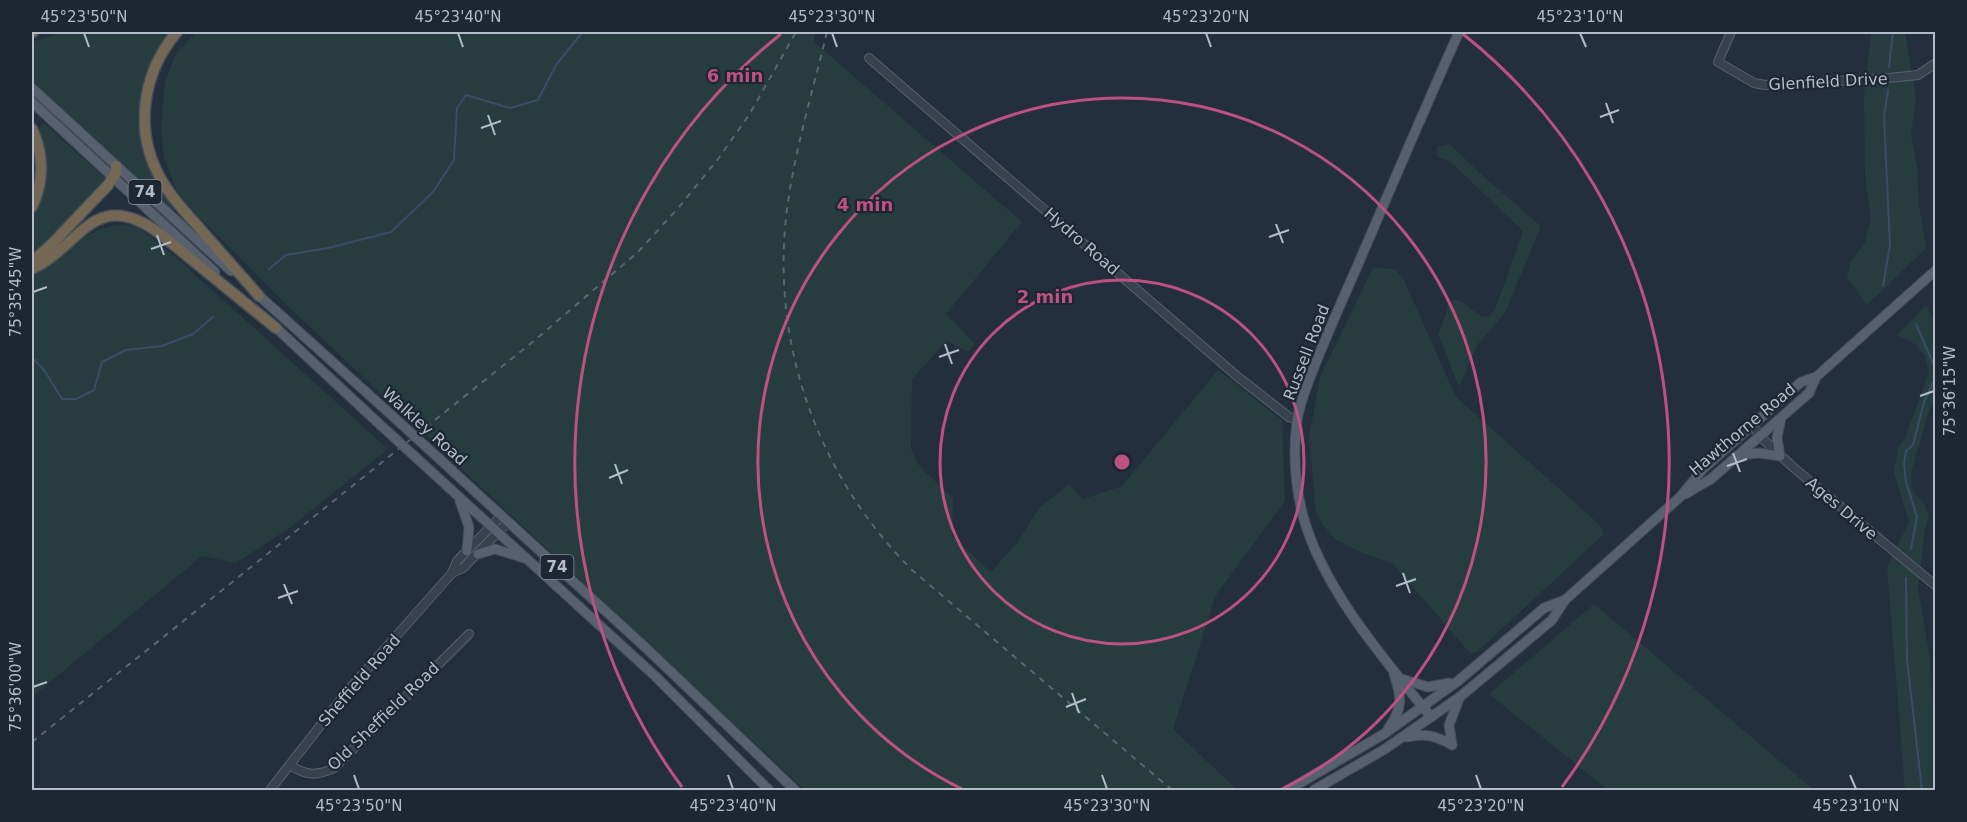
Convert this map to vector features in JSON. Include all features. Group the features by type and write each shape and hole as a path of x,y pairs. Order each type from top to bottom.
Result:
{"highway":[{"path":"177,32 160,55 146,94 144,121 149,150 162,182 176,201 259,296"},
{"path":"32,129 39,150 42,171 32,207"},
{"path":"32,262 54,243 114,178 116,166"},
{"path":"32,269 50,258 90,223 105,217 130,218 159,233 276,328"}],"main road":[{"name":"Russell Road","path":"1431,717 1339,595 1324,570 1310,537 1301,507 1296,479 1295,454 1297,420 1303,396 1328,332 1459,32"},
{"name":"Walkley Road","path":"32,88 646,648 795,790"},
{"name":"Walkley Road","path":"32,102 677,697 769,790"},
{"name":"Hawthorne Road","path":"1431,717 1461,696 1552,620 1565,600 1680,497 1703,469 1801,382 1816,377 1935,270"},
{"name":"Hawthorne Road","path":"1680,497 1711,479 1761,436 1809,393 1816,377"},
{"path":"1737,456 1758,453 1780,456 1777,438 1781,417"},
{"path":"456,494 468,520 467,551"},
{"path":"478,554 495,549 528,560"},
{"name":"Hawthorne Road","path":"1422,706 1458,681 1544,608 1565,600"},
{"path":"1384,734 1400,704 1400,693 1392,666"},
{"path":"1401,679 1428,687 1458,681"},
{"path":"1401,738 1428,735 1440,738 1452,745 1449,731 1450,720 1461,696"},
{"path":"1288,790 1384,734 1422,706"},
{"path":"1314,790 1356,768 1431,717"}],"street":[{"name":"Glenfield Drive","path":"1731,32 1718,62 1754,83 1765,85 1908,76 1927,70 1935,63"},
{"name":"Hydro Road","path":"869,58 1238,377 1289,417 1297,420"},
{"name":"Ages Drive","path":"1752,425 1780,456 1935,586"},
{"name":"Sheffield Road","path":"453,573 457,561 504,519"},
{"name":"Sheffield Road","path":"270,790 345,694 453,573 463,568 478,554 494,529"},
{"name":"Old Sheffield Road","path":"290,765 302,773 311,775 321,774 334,768 469,634"}],"green space":[{"path":"63,32 172,32 165,38 150,65 142,91 140,120 177,208 173,212 32,80 32,42"},
{"path":"197,32 815,32 814,42 1022,222 946,314 975,344 968,352 947,341 912,379 911,449 920,467 953,498 952,536 991,572 1017,543 1040,507 1069,484 1083,499 1122,486 1218,370 1282,420 1285,501 1216,595 1173,729 1235,788 1232,790 805,790 296,314 196,214 177,190 164,159 161,130 165,82 176,53"},
{"path":"1870,32 1905,32 1916,98 1911,135 1926,248 1867,305 1847,278 1850,263 1865,242 1871,219 1865,174 1864,95"},
{"path":"44,123 106,179 73,219 32,257 32,213 40,195 38,130"},
{"path":"1450,144 1541,226 1505,313 1478,344 1459,387 1438,334 1448,303 1454,299 1458,300 1483,317 1489,316 1495,310 1523,231 1451,162 1436,156 1437,147"},
{"path":"125,224 140,229 172,254 388,449 288,529 236,563 202,556 32,697 32,277 86,237 97,231"},
{"path":"1373,268 1395,269 1404,280 1456,397 1599,524 1604,534 1477,652 1470,653 1393,564 1360,552 1335,539 1316,512 1309,438 1320,377"},
{"path":"1926,305 1935,323 1935,398 1911,473 1912,491 1925,505 1929,517 1925,529 1918,588 1930,658 1935,790 1905,790 1887,567 1909,522 1894,473 1898,448 1905,438 1929,373 1925,356 1917,345 1897,335"},
{"path":"1594,604 1814,790 1608,790 1489,694"}],"waterway":[{"path":"269,269 286,255 328,248 391,232 433,192 454,160 457,108 466,95 510,108 538,100 556,65 581,32"},
{"path":"1889,67 1893,32"},
{"path":"1883,286 1890,245 1884,116 1888,90"},
{"path":"32,361 35,360 46,373 62,399 76,399 94,390 102,362 126,350 162,346 193,334 213,317"},
{"path":"1916,324 1936,370"},
{"path":"1911,549 1917,517 1906,482 1904,463 1906,451 1913,445 1924,402 1936,376"},
{"path":"1906,578 1907,659 1922,790"}],"railway":[{"path":"32,742 535,340 638,252 718,159 749,115 796,32"},
{"path":"827,32 795,164 787,209 784,259 786,308 794,357 807,404 826,449 850,492 879,533 912,570 1172,790"}]}
